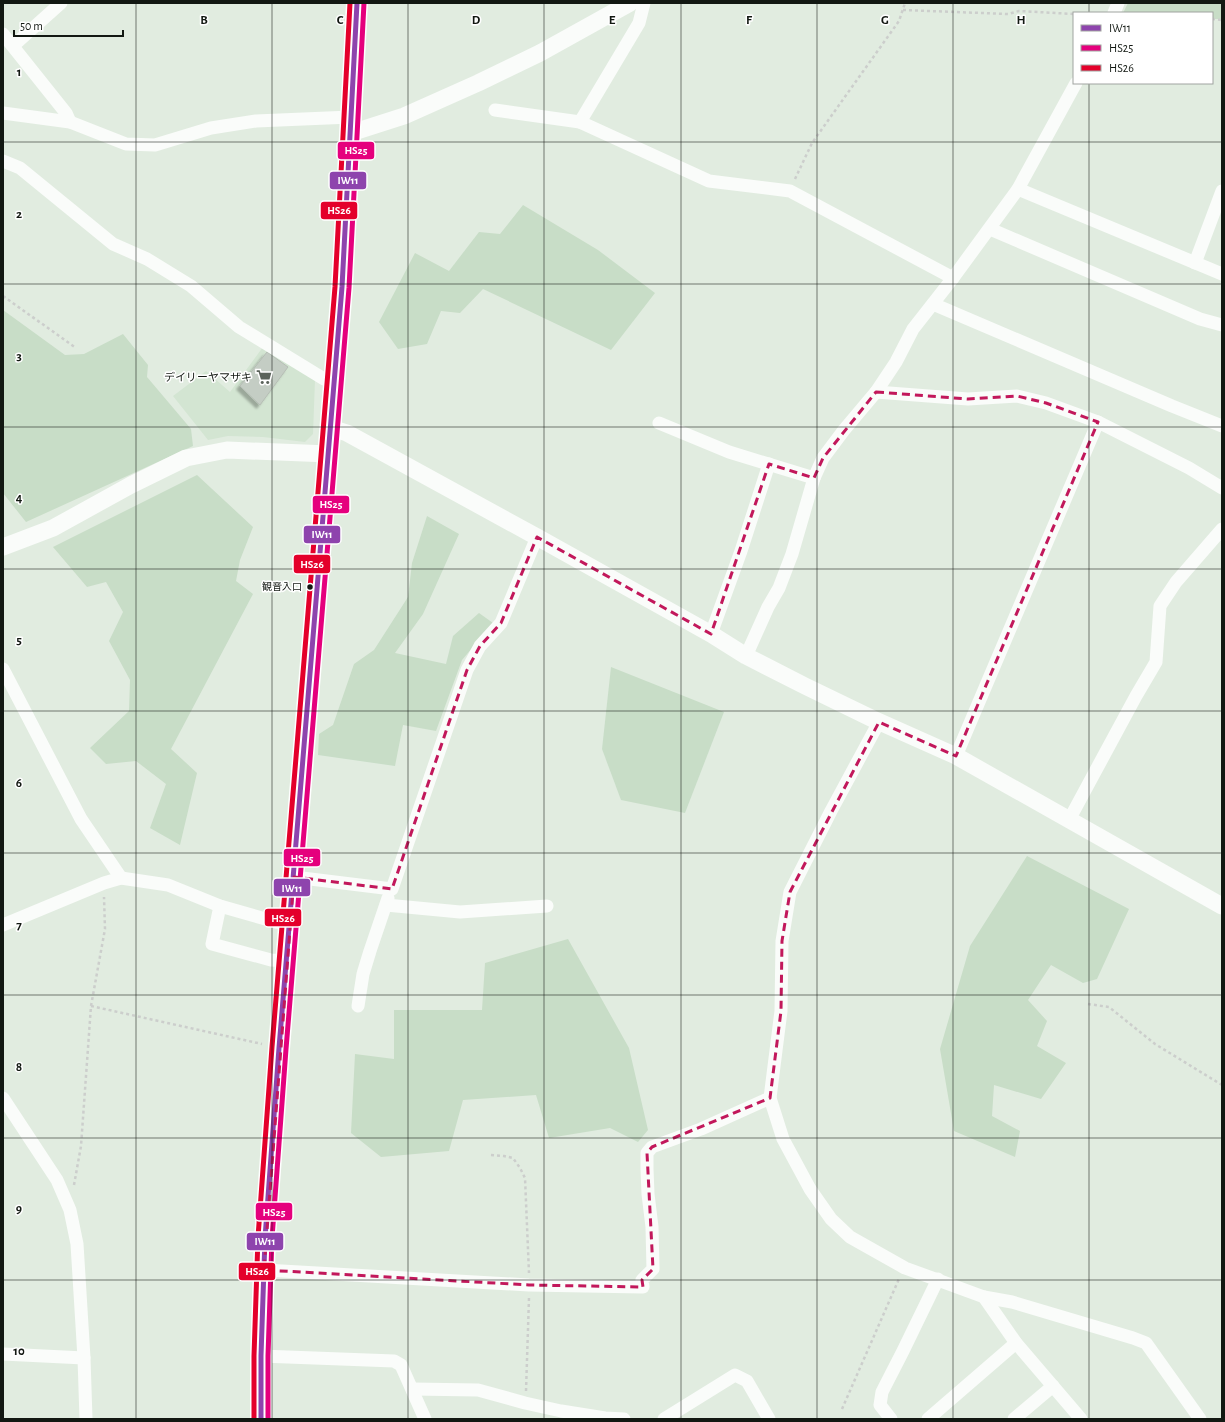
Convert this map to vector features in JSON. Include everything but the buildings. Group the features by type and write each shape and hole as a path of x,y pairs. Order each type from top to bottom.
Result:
{"main road":[{"path":"261,1419 261,1356 264,1270 279,1048 335,382 342,287 357,3"}],"street":[{"path":"3,113 70,122 126,144 155,145 211,128 256,121 351,125 404,116 540,53 630,3"},
{"path":"580,122 639,23 644,3"},
{"path":"13,46 57,4"},
{"path":"3,34 66,113 70,122"},
{"path":"746,656 792,554 814,478 823,458 876,392 896,362 913,328 953,278 1018,189 1075,84"},
{"path":"495,110 580,122 709,181 790,191 953,278"},
{"path":"3,160 20,168 113,244 153,263 191,286 239,327 324,379 335,382"},
{"path":"1018,189 1222,274"},
{"path":"1195,263 1222,191"},
{"path":"990,229 1200,319 1222,325"},
{"path":"933,304 1222,426"},
{"path":"876,392 968,398 1017,396 1046,403 1098,422 1189,468 1222,488"},
{"path":"956,756 1098,422"},
{"path":"659,423 730,452 814,478"},
{"path":"331,428 347,433 537,537 711,634 746,656 879,722 956,756 1222,906"},
{"path":"3,548 54,528 131,485 186,458 227,450 329,454"},
{"path":"711,634 741,550 769,464"},
{"path":"1069,820 1156,662 1160,606 1176,582 1222,529"},
{"path":"358,1006 363,974 468,670 480,646 501,622 537,537"},
{"path":"3,669 81,819 121,878"},
{"path":"879,722 790,892 782,941 781,1011 770,1098 782,1139 810,1189 832,1219 850,1237 905,1268 984,1297 1012,1302 1146,1343 1200,1419"},
{"path":"294,877 392,889"},
{"path":"3,925 104,883 121,878 168,885 220,906 276,922 290,924"},
{"path":"386,905 460,912 547,906"},
{"path":"220,906 212,944 271,960 286,962"},
{"path":"3,1098 57,1180 70,1210 77,1244 86,1419"},
{"path":"264,1270 529,1286 643,1287 642,1280 653,1269 654,1263 648,1194 647,1153 652,1147 700,1129 770,1098"},
{"path":"891,1419 880,1405 882,1392 938,1279"},
{"path":"984,1297 1016,1343 1081,1419"},
{"path":"928,1419 1016,1343"},
{"path":"3,1354 84,1358"},
{"path":"261,1356 394,1360 401,1365 425,1419"},
{"path":"664,1419 735,1376 747,1381 769,1419"},
{"path":"1014,1419 1052,1386"},
{"path":"412,1389 478,1390 561,1411 605,1418 624,1419"}],"path":[{"path":"790,191 812,143 899,21 905,3"},
{"path":"903,10 1008,14 1019,11 1073,14"},
{"path":"3,296 76,348"},
{"path":"70,1210 81,1146 91,1006 105,929 104,883"},
{"path":"1088,1004 1109,1007 1155,1044 1222,1085"},
{"path":"91,1006 279,1048"},
{"path":"491,1155 513,1158 525,1178 529,1286 525,1403"},
{"path":"842,1409 905,1268"}],"highlighted area":[{"path":"876,392 968,399 1017,396 1046,403 1098,422 956,756 879,722 790,892 782,941 781,1011 770,1098 652,1147 647,1153 653,1269 642,1280 643,1287 529,1285 264,1270 294,877 392,889 467,670 480,646 501,623 537,537 711,634 769,464 814,478 823,458"}],"shaded area":[{"path":"1128,3 1222,3 1222,19 1213,19 1213,12 1124,12"},
{"path":"523,205 598,250 655,293 611,350 483,289 460,313 441,311 427,344 398,349 379,322 415,253 449,271 479,232 500,234"},
{"path":"3,310 65,355 84,354 123,334 148,365 147,377 191,429 193,446 26,522 3,493"},
{"path":"263,347 315,380 313,434 305,442 263,437 228,436 208,440 173,396 206,371 230,392"},
{"path":"197,475 253,527 240,560 236,581 253,594 171,749 197,773 180,845 150,828 166,784 136,761 106,764 90,748 129,711 130,680 109,641 123,612 106,582 87,587 53,547"},
{"path":"427,516 459,534 423,614 395,653 446,664 453,636 479,613 493,623 462,660 436,731 403,725 395,766 318,755 319,734 333,725 354,664 374,650 408,597 412,563"},
{"path":"611,667 724,712 685,813 621,800 602,749"},
{"path":"1027,856 1129,909 1097,979 1083,983 1051,965 1028,1000 1047,1021 1037,1046 1066,1063 1041,1099 994,1085 992,1116 1020,1131 1015,1157 954,1131 940,1049 970,946"},
{"path":"568,939 629,1048 648,1130 638,1142 610,1128 549,1138 536,1095 463,1100 449,1151 381,1157 351,1133 355,1054 394,1059 394,1010 482,1010 485,963"}],"transit line":[{"name":"HS26","path":"254,1419 254,1356 258,1237 272,1047 335,287 350,3"},
{"name":"IW11","path":"261,1419 261,1356 265,1238 279,1048 342,287 357,3"},
{"name":"HS25","path":"268,1419 268,1356 272,1238 286,1049 349,288 364,3"}],"place":[{"name":"デイリーヤマザキ","path":"264,377"},
{"name":"観音入口","path":"310,587"}]}
